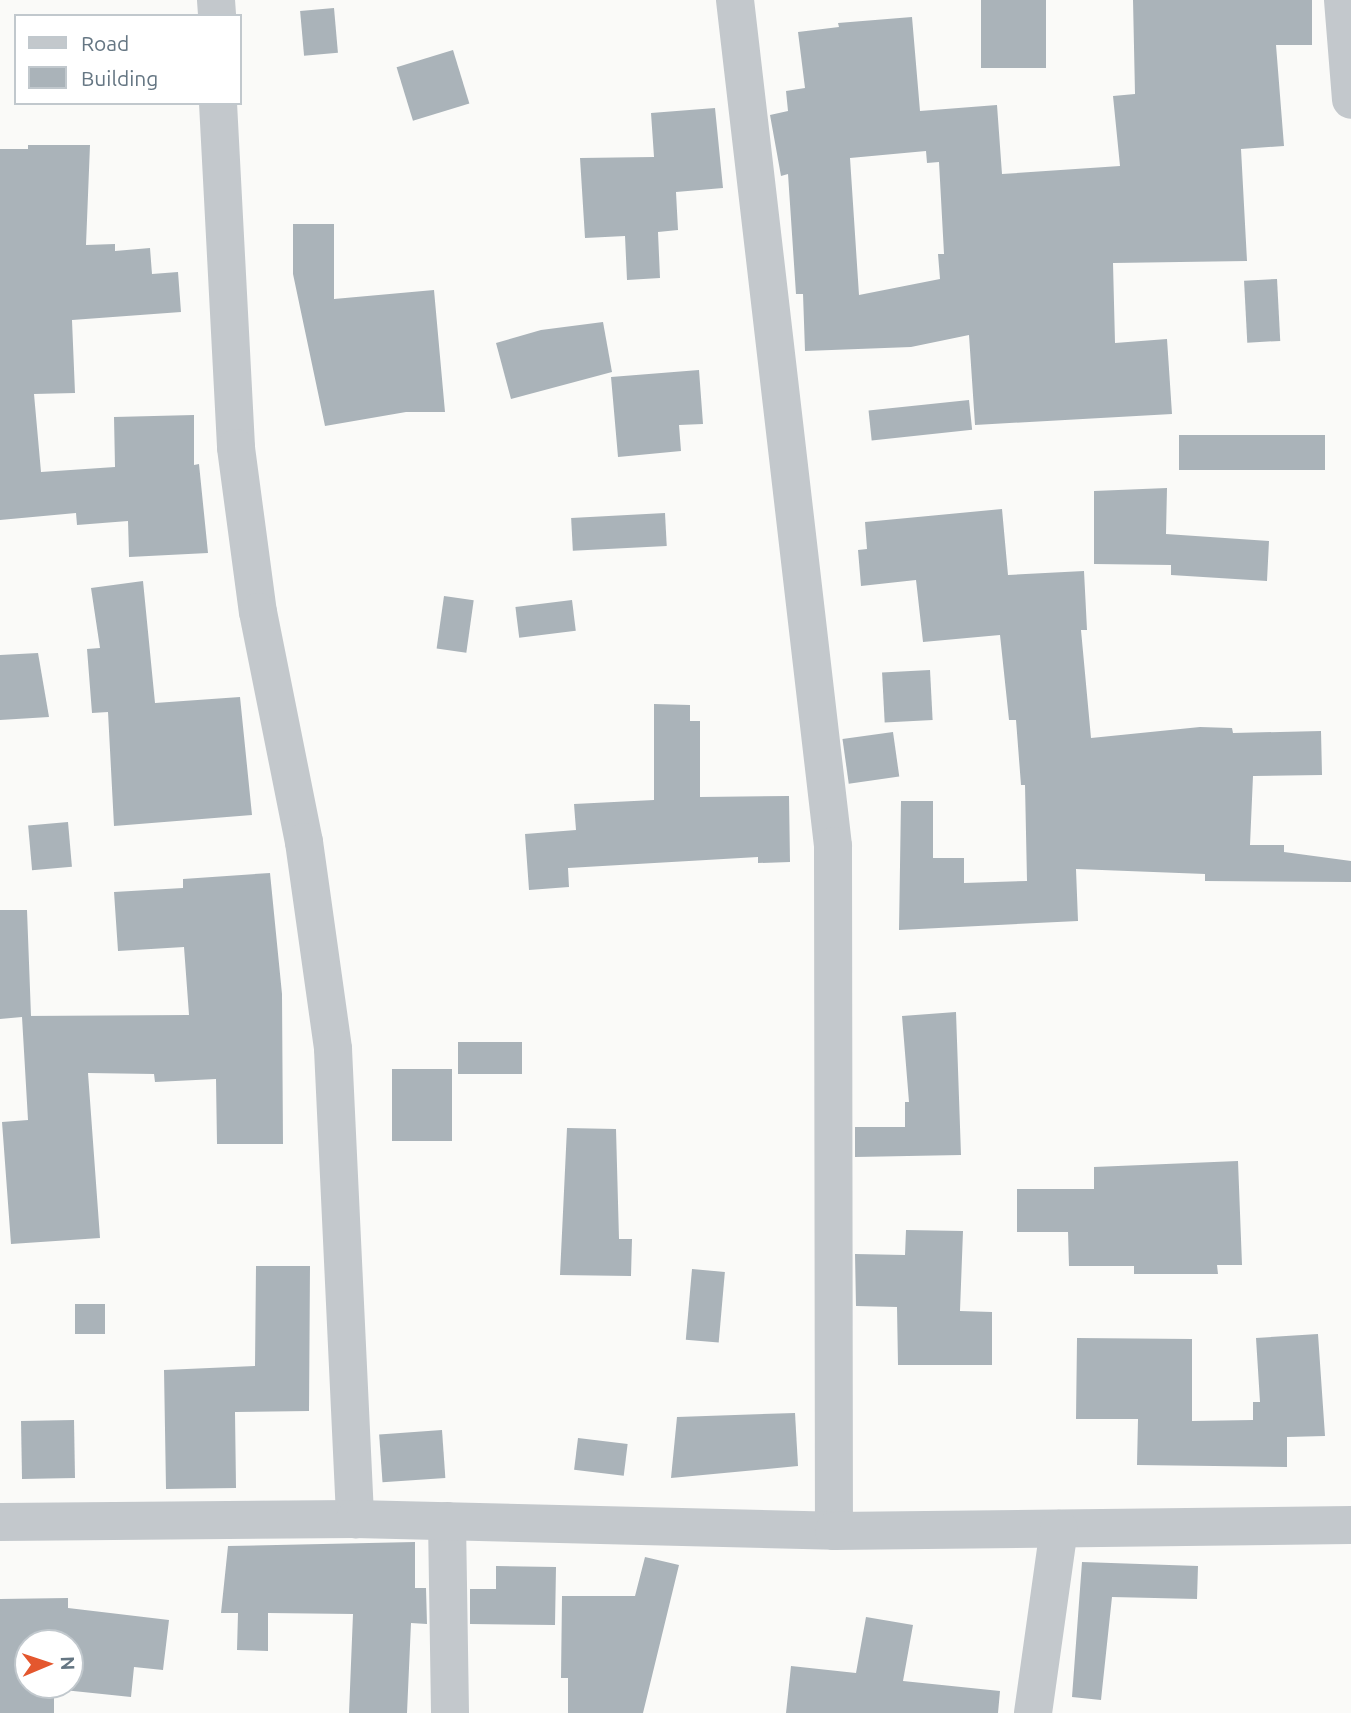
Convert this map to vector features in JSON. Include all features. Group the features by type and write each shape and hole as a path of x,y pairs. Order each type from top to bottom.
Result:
{"street":[{"path":"735,0 833,846 834,1531"},
{"path":"1343,0 1351,100"},
{"path":"218,105 236,448 258,612 304,842 333,1049 355,1519"},
{"path":"0,1522 355,1519 834,1531 1351,1525"},
{"path":"447,1521 450,1713"},
{"path":"1033,1713 1059,1529"}],"building":[{"path":"981,0 1046,0 1046,68 981,68"},
{"path":"1133,0 1312,0 1312,45 1276,45 1284,146 1241,149 1247,261 1113,263 1115,343 1167,339 1172,414 975,425 969,335 911,347 805,351 803,294 796,294 788,174 781,176 770,115 788,111 786,91 805,88 798,32 839,27 838,23 912,17 920,111 997,105 1002,174 1120,166 1113,96 1135,94","holes":["926,151 927,163 939,162 944,254 938,254 940,279 859,295 850,158"]},
{"path":"334,8 338,53 304,56 300,11"},
{"path":"453,50 469,104 413,121 397,67"},
{"path":"715,108 723,188 676,192 678,230 658,232 660,278 627,280 625,236 585,238 580,158 654,157 651,113"},
{"path":"28,145 90,145 86,245 115,244 115,251 150,248 152,274 178,272 181,312 72,320 75,393 34,394 41,472 115,467 114,417 194,415 194,465 199,464 208,553 129,557 128,521 77,525 76,513 0,520 0,149 28,149"},
{"path":"293,224 334,224 334,299 434,290 445,412 406,412 325,426 293,274"},
{"path":"1277,279 1280,341 1247,343 1244,281"},
{"path":"603,322 612,372 511,399 496,343 541,330"},
{"path":"699,370 703,424 679,425 681,451 618,457 611,377"},
{"path":"969,400 972,430 872,440 869,411"},
{"path":"1179,435 1325,435 1325,470 1179,470"},
{"path":"1167,488 1166,534 1269,541 1267,581 1171,575 1171,565 1094,564 1094,491"},
{"path":"1002,509 1008,575 1084,571 1087,630 1081,630 1091,738 1200,727 1232,728 1233,733 1321,731 1322,775 1253,776 1250,845 1284,845 1284,852 1351,861 1351,882 1205,881 1205,874 1076,869 1078,921 899,930 901,801 933,801 933,858 964,858 964,883 1027,881 1025,785 1021,785 1016,720 1009,720 1000,635 923,642 916,580 861,586 858,550 867,549 865,522"},
{"path":"665,513 667,546 573,551 571,518"},
{"path":"143,581 155,703 240,697 252,815 114,826 108,712 92,713 87,649 100,648 91,588"},
{"path":"444,596 474,600 466,653 437,648"},
{"path":"572,600 576,631 519,638 515,607"},
{"path":"38,653 49,717 0,720 0,655"},
{"path":"930,670 933,720 885,722 882,673"},
{"path":"654,704 690,705 690,721 700,721 700,797 789,796 790,862 758,863 758,857 568,868 569,887 529,890 525,834 576,830 574,804 654,800"},
{"path":"893,732 899,777 849,784 842,739"},
{"path":"68,822 72,867 32,870 28,825"},
{"path":"270,873 282,994 283,1144 217,1144 216,1079 155,1082 154,1074 88,1073 100,1238 11,1244 2,1122 28,1120 22,1017 0,1019 0,910 27,910 31,1016 189,1015 184,947 118,951 114,892 183,888 183,879"},
{"path":"956,1012 961,1155 855,1157 855,1127 905,1127 905,1102 909,1102 902,1016"},
{"path":"458,1042 522,1042 522,1074 458,1074"},
{"path":"392,1069 452,1069 452,1141 392,1141"},
{"path":"567,1128 616,1129 619,1239 632,1239 631,1276 560,1275"},
{"path":"1238,1161 1242,1265 1217,1265 1218,1274 1134,1274 1134,1266 1069,1266 1068,1232 1017,1232 1017,1189 1094,1189 1094,1167"},
{"path":"906,1230 963,1231 960,1311 992,1312 992,1365 898,1365 897,1307 856,1306 855,1254 905,1255"},
{"path":"256,1266 310,1266 309,1411 235,1412 236,1488 166,1489 164,1370 255,1366"},
{"path":"692,1269 725,1272 719,1343 686,1340"},
{"path":"75,1304 105,1304 105,1334 75,1334"},
{"path":"1318,1334 1325,1436 1287,1437 1287,1467 1137,1465 1138,1419 1076,1419 1077,1338 1192,1339 1192,1421 1253,1420 1253,1402 1260,1402 1256,1338"},
{"path":"795,1413 798,1466 671,1478 677,1417"},
{"path":"74,1420 75,1478 22,1479 21,1421"},
{"path":"442,1430 445,1478 383,1482 379,1434"},
{"path":"578,1438 628,1444 624,1476 574,1470"},
{"path":"415,1542 415,1588 426,1588 427,1624 411,1623 407,1713 349,1713 353,1614 268,1613 268,1651 237,1650 238,1613 221,1613 228,1546"},
{"path":"645,1557 679,1565 643,1713 568,1713 568,1678 561,1678 562,1596 635,1596"},
{"path":"1082,1562 1198,1566 1197,1599 1112,1597 1101,1700 1072,1697"},
{"path":"496,1566 556,1567 555,1625 470,1624 470,1589 496,1589"},
{"path":"68,1598 68,1608 169,1620 163,1670 134,1667 131,1697 84,1692 84,1629 14,1629 14,1699 54,1699 54,1713 0,1713 0,1599"},
{"path":"866,1617 913,1625 903,1681 1000,1691 998,1713 786,1713 791,1666 856,1673"}]}
